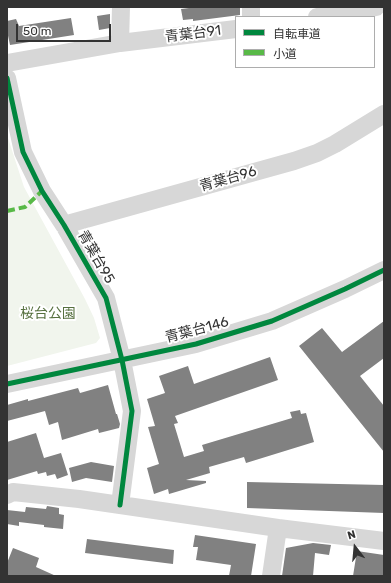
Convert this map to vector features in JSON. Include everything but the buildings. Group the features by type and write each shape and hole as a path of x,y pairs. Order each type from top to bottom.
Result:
{"street":[{"path":"120,43 121,7"},
{"path":"324,13 339,14 376,7"},
{"name":"青葉台91","path":"7,63 120,43 235,29"},
{"name":"青葉台95","path":"7,78 23,152 42,191 64,225 106,298 122,360 132,411 120,505"},
{"name":"青葉台96","path":"64,225 294,161 317,153 335,144 384,114"},
{"name":"青葉台146","path":"7,384 196,344 272,321 344,290 384,270"},
{"path":"7,495 13,492 120,505 278,528 384,541"},
{"path":"271,576 278,528"}],"green space":[{"name":"桜台公園","path":"7,135 24,187 85,299 94,318 100,338 96,343 7,366"}],"marked path":[{"path":"7,211 25,207 42,191"}],"cycle path":[{"path":"7,78 23,152 42,191 64,225 106,298 122,360 132,411 120,505"},
{"path":"7,384 196,344 272,321 384,270"}]}
